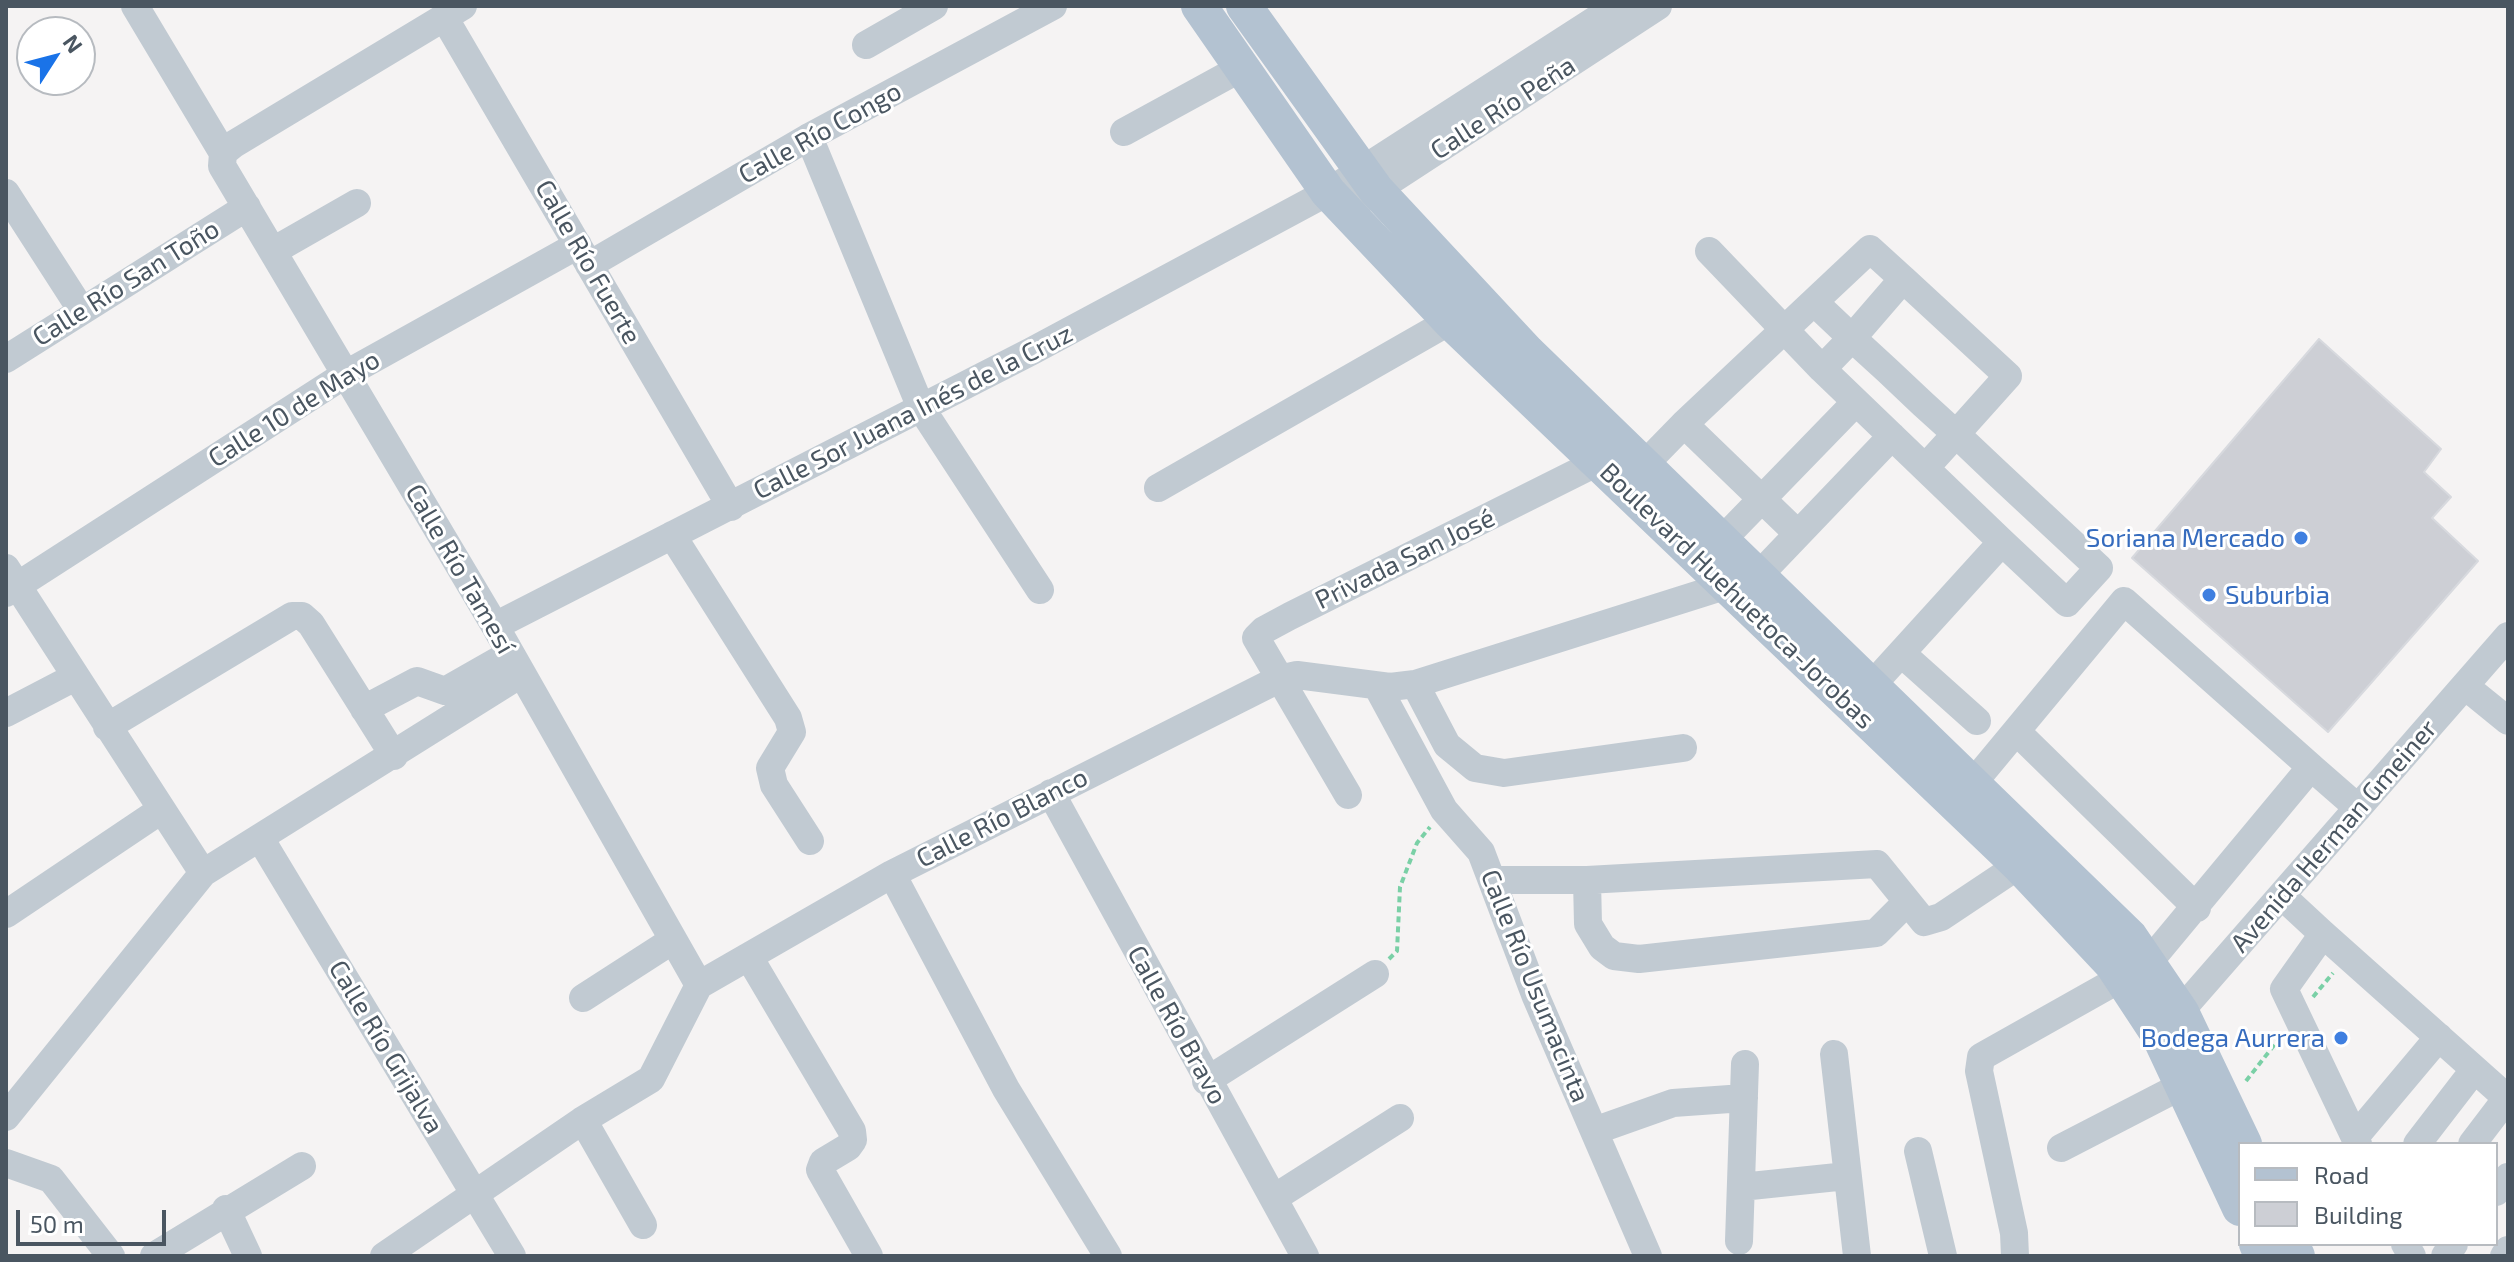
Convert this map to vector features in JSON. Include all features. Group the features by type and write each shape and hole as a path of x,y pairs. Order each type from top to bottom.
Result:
{"main road":[{"name":"Boulevard Huehuetoca-Jorobas","path":"1199,6 1241,68 1353,190 1759,575 2130,937 2135,971"},
{"name":"Boulevard Huehuetoca-Jorobas","path":"1244,6 1353,190 1450,321 2019,865 2135,971 2243,1142"},
{"name":"Boulevard Huehuetoca-Jorobas","path":"2170,1024 2183,1085 2238,1204"}],"street":[{"name":"Calle Río Tamesí","path":"135,6 223,153 222,166 495,626 699,985"},
{"path":"866,45 934,6"},
{"name":"Calle Río Congo","path":"584,255 1053,6"},
{"name":"Calle Río Peña","path":"1353,190 1617,6"},
{"name":"Calle Río Peña","path":"1353,190 1658,6"},
{"path":"223,153 454,11"},
{"name":"Calle Río Fuerte","path":"454,11 584,255 731,507"},
{"path":"1124,132 1241,68"},
{"path":"809,137 921,408 1040,590"},
{"name":"Calle Sor Juana Inés de la Cruz","path":"495,626 1353,190"},
{"path":"6,193 82,311"},
{"path":"273,251 357,203"},
{"name":"Calle Río San Toño","path":"6,359 247,207"},
{"path":"1644,465 1870,249 2008,376 1925,468"},
{"path":"1709,251 1822,369 2067,603 2099,568"},
{"name":"Calle 10 de Mayo","path":"10,582 346,374 584,255"},
{"path":"1822,369 1903,279"},
{"path":"1815,303 2099,568 2124,601 2358,808"},
{"path":"1158,488 1450,321"},
{"path":"1722,540 1856,402"},
{"path":"1684,424 1798,534"},
{"path":"1759,575 1892,436"},
{"name":"Privada San José","path":"1279,679 1256,638 1264,630 1598,462"},
{"path":"1964,505 1995,471"},
{"path":"672,535 788,718 792,732 770,768 774,785 810,841"},
{"path":"1872,685 2002,542"},
{"path":"10,582 203,873"},
{"name":"Calle Río Blanco","path":"699,985 892,874 1279,679 1297,675 1377,686 1415,684 1725,586"},
{"path":"1973,783 2124,601"},
{"path":"107,727 292,616 302,616 311,624 394,756"},
{"name":"Avenida Herman Gmeiner","path":"2170,1024 2508,636"},
{"path":"1901,653 1977,721"},
{"path":"364,709 417,681 445,691 515,664"},
{"path":"6,1117 203,873 394,756 515,664"},
{"path":"6,713 75,677"},
{"path":"1279,679 1348,795"},
{"path":"1415,684 1447,745 1475,768 1504,773 1683,748"},
{"name":"Calle Río Usumacinta","path":"1377,686 1444,810 1481,852 1648,1256"},
{"path":"2465,686 2508,721"},
{"path":"2017,732 2197,908"},
{"path":"2012,1255 2014,1233 1979,1071 1981,1057 2135,971 2197,908 2311,767"},
{"name":"Calle Río Bravo","path":"1051,793 1206,1081 1305,1256"},
{"path":"6,914 161,810"},
{"name":"Calle Río Grijalva","path":"260,838 512,1256"},
{"path":"1492,880 1587,880 1877,864 1924,922 1941,917 2019,865"},
{"path":"892,874 1006,1089 1108,1256"},
{"path":"1587,880 1588,924 1602,947 1614,956 1639,959 1876,933 1906,903"},
{"path":"2282,896 2507,1098 2474,1142"},
{"path":"2323,934 2284,989 2357,1140 2439,1037"},
{"path":"583,998 673,940"},
{"path":"749,957 852,1131 853,1140 848,1147 823,1162 820,1170 869,1256"},
{"path":"1206,1081 1375,974"},
{"path":"384,1256 474,1192 651,1079 699,985"},
{"path":"1834,1054 1857,1256"},
{"path":"1739,1241 1745,1064"},
{"path":"2419,1142 2474,1070"},
{"path":"2061,1148 2183,1085"},
{"path":"1594,1131 1673,1103 1744,1098"},
{"path":"1274,1198 1400,1118"},
{"path":"583,1120 643,1225"},
{"path":"1918,1151 1943,1256"},
{"path":"6,1163 51,1179 111,1256"},
{"path":"154,1256 226,1209 302,1166"},
{"path":"1741,1187 1847,1176"},
{"path":"226,1209 248,1256"},
{"path":"2504,1256 2508,1250"}],"path":[{"path":"1375,974 1397,951 1400,887 1417,843 1444,810"}],"building":[{"name":"Soriana Mercado","path":"2319,339 2441,449 2424,472 2451,497 2432,518 2478,561 2328,732 2132,558"}],"place":[{"name":"Soriana Mercado","path":"2301,538"},
{"name":"Suburbia","path":"2209,595"},
{"name":"Bodega Aurrera","path":"2341,1038"}]}
